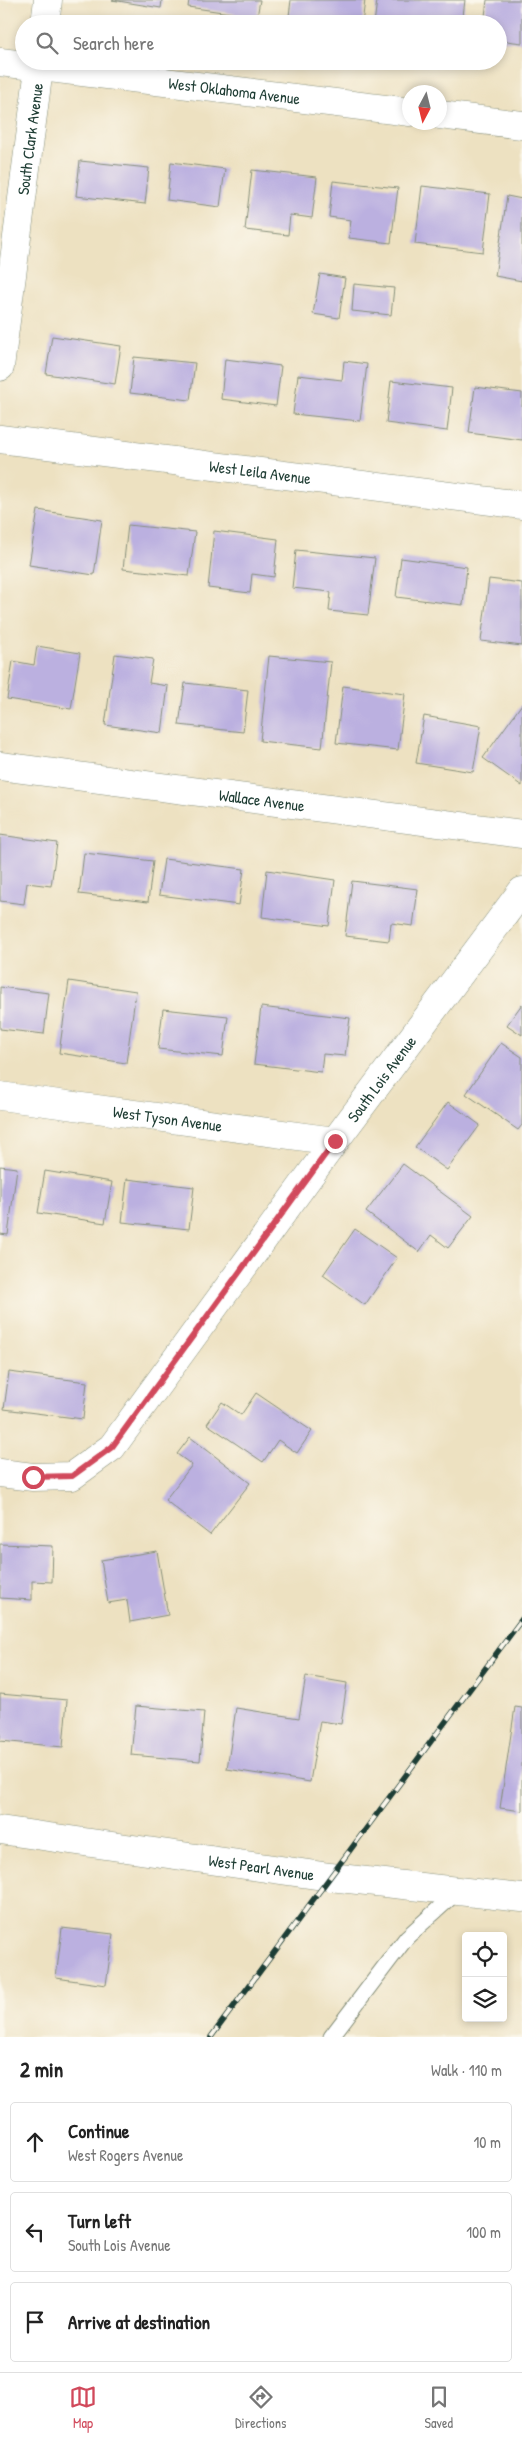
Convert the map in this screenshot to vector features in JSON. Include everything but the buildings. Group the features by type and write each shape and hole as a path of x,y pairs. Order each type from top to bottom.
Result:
{"street":[{"path":"46,15 48,0"},
{"name":"West Oklahoma Avenue","path":"0,62 15,63"},
{"name":"South Clark Avenue","path":"0,366 39,70"},
{"name":"West Oklahoma Avenue","path":"86,70 402,111"},
{"path":"447,116 522,125"},
{"name":"West Leila Avenue","path":"0,438 522,506"},
{"name":"Wallace Avenue","path":"0,766 522,834"},
{"name":"South Lois Avenue","path":"0,1473 33,1477 72,1476 112,1447 335,1141 522,891"},
{"name":"West Tyson Avenue","path":"0,1096 335,1141"},
{"name":"West Pearl Avenue","path":"0,1830 330,1877 522,1898"}],"lane":[{"path":"331,2037 407,1937 458,1891"}],"railway":[{"path":"211,2037 522,1619"}],"route":[{"path":"33,1477 72,1476 112,1447 335,1141"}]}
